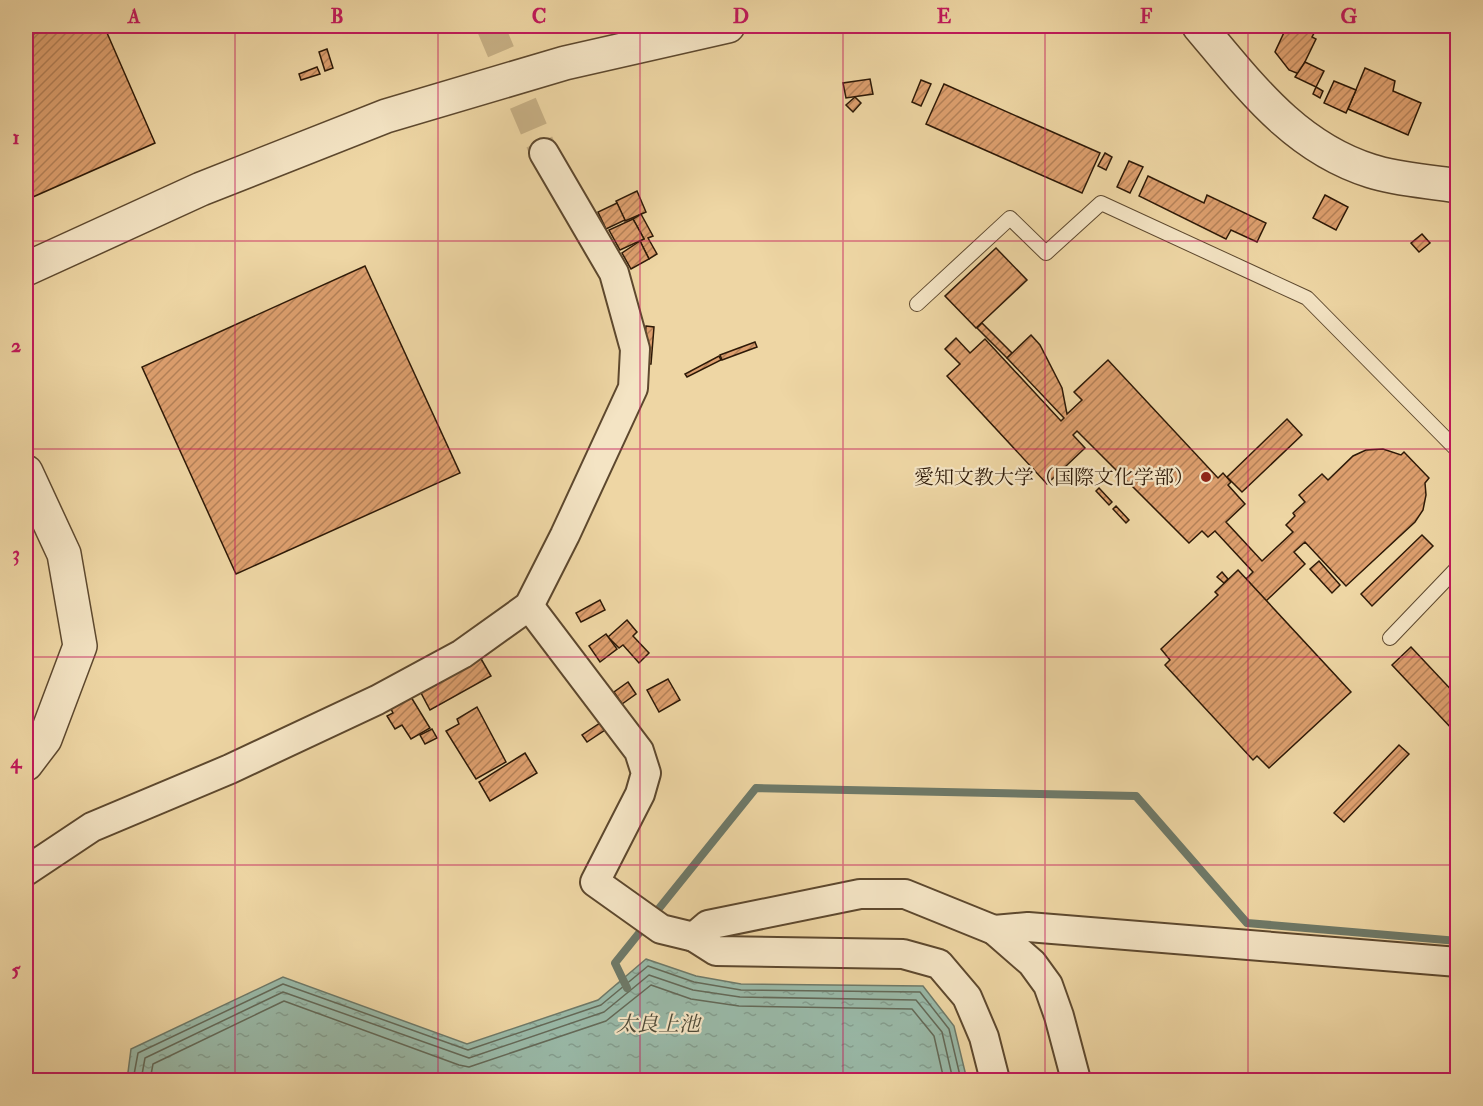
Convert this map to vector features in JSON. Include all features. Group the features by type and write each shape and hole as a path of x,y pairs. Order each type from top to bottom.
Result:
{"street":[{"path":"26,269 201,189 386,116 565,63 728,26"},
{"path":"1199,26 1248,85 1307,141 1337,158 1373,172 1458,186"},
{"path":"26,871 93,827 230,769 377,700 462,654 529,606 565,535 633,388 635,349 614,273 544,153"},
{"path":"26,472 64,554 80,646 45,739 26,764"},
{"path":"529,606 639,751 646,773 640,794 595,882 661,929 694,938 716,951 903,954 939,964 967,997 984,1037 994,1080"},
{"path":"694,938 708,925 860,894 905,894 994,930 1032,963 1048,985 1076,1080"},
{"path":"994,930 1028,927 1458,962"}],"lane":[{"path":"916,304 1010,218 1046,253 1101,203 1307,298 1458,451"},
{"path":"1390,638 1458,567"}],"water":[{"name":"太良上池","path":"646,959 696,976 741,984 923,986 954,1026 967,1080 127,1080 131,1049 283,977 467,1044 598,1000"}],"building":[{"path":"52,26 104,26 155,143 26,200 26,37"},
{"path":"1287,26 1318,26 1312,37 1316,39 1299,74 1289,70 1275,52"},
{"path":"327,49 333,68 325,71 319,52"},
{"path":"1305,62 1324,71 1316,87 1295,77"},
{"path":"317,67 320,74 301,80 299,74"},
{"path":"1365,68 1395,81 1393,91 1421,103 1408,135 1348,109"},
{"path":"870,79 873,94 846,98 843,83"},
{"path":"921,80 931,84 921,106 912,102"},
{"path":"1334,81 1356,90 1346,113 1324,103"},
{"path":"944,84 1100,153 1082,193 926,124"},
{"path":"1316,87 1323,91 1320,98 1313,94"},
{"path":"855,97 861,103 853,112 846,105"},
{"path":"1105,153 1112,157 1106,170 1098,166"},
{"path":"1129,161 1143,167 1130,193 1117,187"},
{"path":"1148,176 1204,203 1207,195 1266,223 1257,242 1231,230 1226,239 1139,196"},
{"path":"637,191 646,212 625,221 616,201"},
{"path":"1325,195 1348,207 1336,230 1313,218"},
{"path":"617,203 625,220 606,229 598,212"},
{"path":"641,214 653,236 648,238 657,254 649,259 640,241 644,239 633,219"},
{"path":"633,219 644,239 620,250 609,230"},
{"path":"1422,234 1430,243 1419,252 1411,243"},
{"path":"640,241 649,259 631,269 622,253"},
{"path":"996,248 1027,280 976,328 945,296"},
{"path":"365,266 460,473 236,574 142,367"},
{"path":"982,323 1012,353 1007,358 977,328"},
{"path":"646,326 654,327 651,364 646,364 640,400"},
{"path":"1031,335 1040,345 1062,388 1067,414 1082,400 1074,392 1108,360 1218,478 1223,473 1231,482 1228,485 1245,504 1226,522 1262,561 1293,532 1286,525 1295,516 1293,513 1305,502 1299,495 1322,474 1328,480 1353,456 1366,450 1383,449 1401,455 1404,452 1429,478 1425,483 1426,495 1423,510 1415,522 1346,586 1305,542 1294,552 1305,564 1266,601 1246,579 1253,572 1215,531 1208,537 1202,531 1189,543 1077,431 1073,435 1085,448 1047,484 947,376 960,364 945,349 956,338 970,353 985,339 1061,421 1064,418 1007,358"},
{"path":"755,342 757,347 722,360 720,355"},
{"path":"719,356 721,360 687,377 685,374"},
{"path":"1287,419 1302,435 1242,492 1227,477"},
{"path":"1099,488 1112,502 1109,505 1096,491"},
{"path":"1116,506 1129,520 1126,523 1113,509"},
{"path":"1422,535 1433,546 1372,606 1361,594"},
{"path":"1319,561 1340,585 1332,593 1310,569"},
{"path":"1238,570 1351,692 1269,768 1257,756 1253,760 1165,665 1170,660 1161,649 1218,595 1215,592"},
{"path":"1222,572 1228,579 1224,583 1217,577"},
{"path":"600,600 605,610 581,622 576,613"},
{"path":"627,620 637,632 633,636 649,653 639,663 623,645 619,648 608,637"},
{"path":"606,634 617,649 600,662 589,646"},
{"path":"1411,647 1458,697 1458,726 1453,730 1392,665"},
{"path":"480,657 491,676 430,710 420,691"},
{"path":"668,679 680,700 659,712 647,690"},
{"path":"628,682 636,694 622,704 614,692"},
{"path":"411,697 430,728 411,739 402,725 395,729 387,716 393,713 391,709"},
{"path":"477,707 506,762 476,779 446,731 459,724 457,719"},
{"path":"600,723 605,730 587,742 582,735"},
{"path":"432,729 437,738 425,744 420,735"},
{"path":"1399,745 1409,754 1344,822 1334,813"},
{"path":"525,753 537,773 490,801 479,782"}],"waterway":[{"path":"627,988 615,963 756,788 1136,796 1247,923 1458,941"}],"tunnel":[{"path":"490,26 544,153"}],"place":[{"name":"愛知文教大学（国際文化学部）","path":"1206,477"}]}
